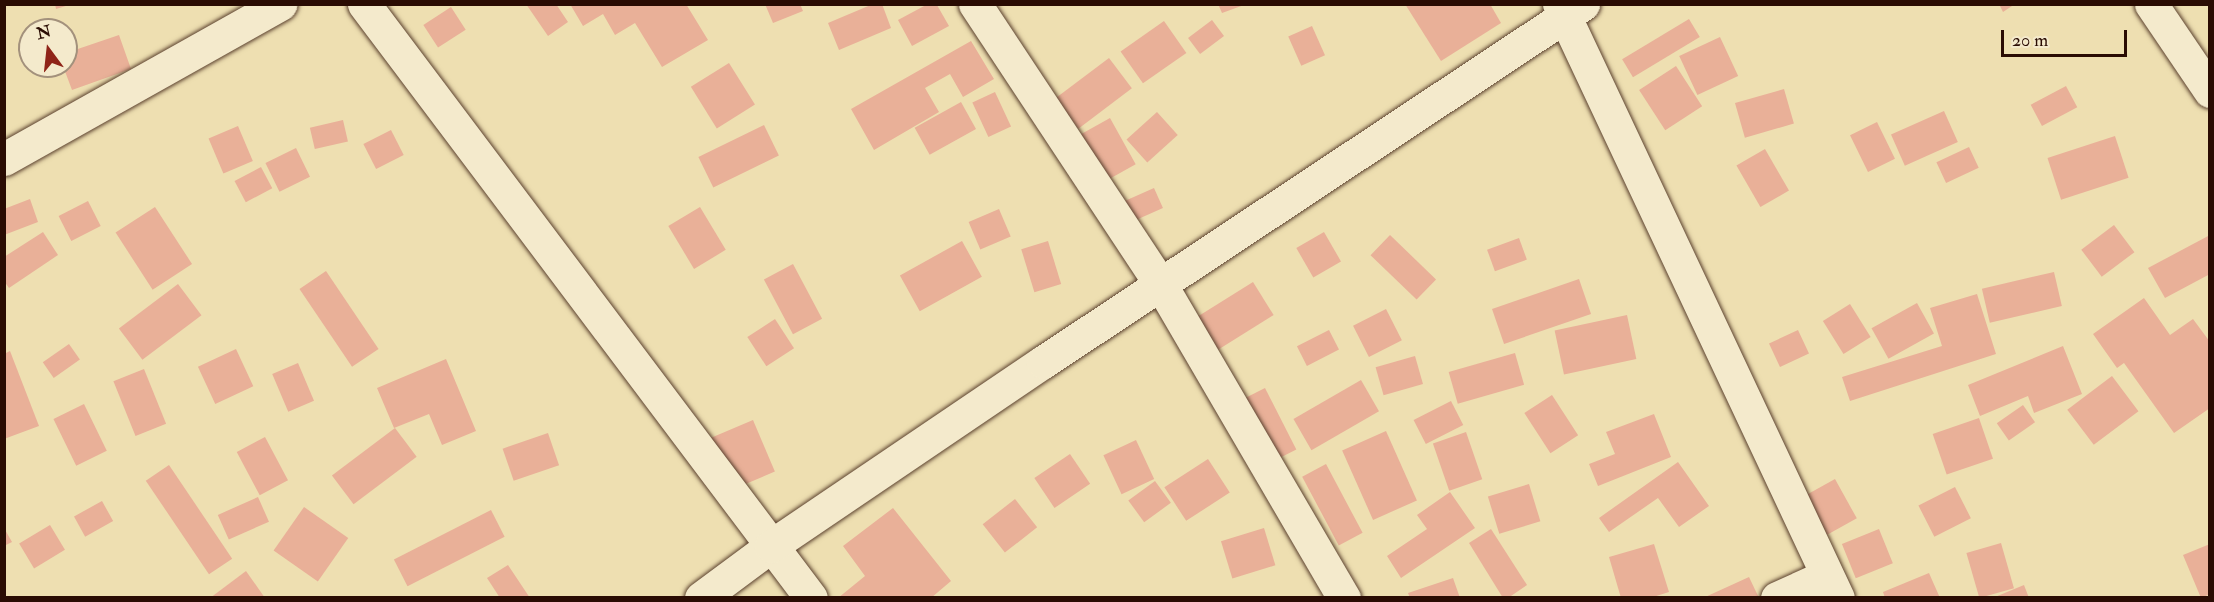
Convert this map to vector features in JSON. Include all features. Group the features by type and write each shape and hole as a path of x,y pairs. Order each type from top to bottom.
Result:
{"street":[{"path":"4,159 280,4"},
{"path":"364,4 811,597"},
{"path":"975,4 1161,285 1344,597"},
{"path":"2151,4 2210,91"},
{"path":"701,597 771,546 1570,9 1832,587 1777,597"}],"building":[{"path":"55,4 69,4 69,5 56,9"},
{"path":"526,4 556,4 568,22 548,36"},
{"path":"570,4 686,4 708,40 662,67 635,23 615,35 603,14 583,26"},
{"path":"765,4 800,4 803,11 773,23"},
{"path":"873,4 882,4 891,28 839,50 828,23"},
{"path":"1218,4 1244,4 1244,5 1222,13"},
{"path":"1405,4 1490,4 1501,23 1441,61"},
{"path":"1999,4 2015,4 2003,12"},
{"path":"926,5 937,5 949,26 912,46 898,20"},
{"path":"451,7 466,30 438,48 423,25"},
{"path":"1689,19 1700,37 1633,77 1622,59"},
{"path":"1212,20 1224,36 1200,54 1188,38"},
{"path":"1164,21 1186,53 1143,83 1121,51"},
{"path":"1312,26 1325,55 1301,66 1288,37"},
{"path":"119,35 131,69 72,90 68,78 78,78 78,49"},
{"path":"1720,37 1738,76 1697,95 1679,56"},
{"path":"971,41 994,79 963,97 950,74 925,88 939,112 874,150 851,109"},
{"path":"1109,58 1132,88 1078,129 1055,98"},
{"path":"729,63 755,105 717,128 691,87"},
{"path":"1676,66 1702,106 1665,130 1639,90"},
{"path":"2066,86 2077,107 2042,126 2031,105"},
{"path":"1784,89 1794,124 1745,138 1735,103"},
{"path":"995,92 1011,126 988,137 972,103"},
{"path":"961,102 976,129 930,155 915,128"},
{"path":"1944,111 1958,142 1905,166 1891,135"},
{"path":"1157,112 1178,135 1147,162 1127,139"},
{"path":"1110,118 1136,164 1100,184 1074,138"},
{"path":"343,120 348,141 315,149 310,128"},
{"path":"1877,122 1895,159 1868,172 1850,135"},
{"path":"764,125 779,156 713,188 698,157"},
{"path":"238,126 253,161 223,173 209,139"},
{"path":"391,130 404,155 376,169 363,144"},
{"path":"2115,136 2129,178 2061,200 2047,158"},
{"path":"1969,147 1979,168 1946,183 1936,162"},
{"path":"296,148 310,177 279,192 265,163"},
{"path":"1765,149 1789,191 1760,207 1736,166"},
{"path":"261,167 272,188 246,202 235,181"},
{"path":"1154,188 1163,208 1134,221 1125,201"},
{"path":"30,199 38,222 4,235 4,209"},
{"path":"88,201 101,226 71,241 59,216"},
{"path":"155,207 192,264 153,290 116,233"},
{"path":"700,207 726,250 694,269 668,226"},
{"path":"999,209 1011,237 980,250 969,222"},
{"path":"2114,225 2134,252 2102,277 2081,250"},
{"path":"43,232 58,255 9,288 4,281 4,257"},
{"path":"1324,232 1341,261 1313,277 1296,248"},
{"path":"1390,235 1436,279 1417,300 1371,255"},
{"path":"2210,235 2210,274 2165,298 2148,268"},
{"path":"1519,238 1527,260 1495,271 1487,250"},
{"path":"962,241 982,277 920,311 900,275"},
{"path":"1048,241 1061,284 1034,292 1021,249"},
{"path":"793,264 822,319 793,334 764,279"},
{"path":"326,271 379,349 352,367 299,289"},
{"path":"2054,272 2062,306 1990,323 1982,289"},
{"path":"1579,279 1591,314 1504,344 1492,309"},
{"path":"1253,282 1274,315 1217,351 1196,318"},
{"path":"178,284 201,315 142,360 119,329"},
{"path":"1977,294 1996,354 1850,401 1842,377 1942,346 1930,308"},
{"path":"2144,298 2170,335 2193,319 2210,342 2210,408 2174,433 2124,363 2117,368 2093,334"},
{"path":"1917,303 1934,334 1888,359 1872,328"},
{"path":"1850,304 1871,337 1844,354 1823,321"},
{"path":"1386,309 1402,340 1369,357 1353,326"},
{"path":"1627,315 1636,359 1564,374 1555,330"},
{"path":"775,319 794,348 766,366 747,337"},
{"path":"1329,330 1339,350 1307,366 1297,346"},
{"path":"1798,330 1809,354 1780,367 1769,344"},
{"path":"69,344 80,360 54,378 43,362"},
{"path":"2063,346 2082,394 2034,413 2028,396 1980,416 1968,385"},
{"path":"236,349 253,386 215,404 198,367"},
{"path":"10,351 39,426 4,439 4,354"},
{"path":"1515,353 1524,385 1458,404 1449,372"},
{"path":"1415,356 1423,384 1384,395 1376,367"},
{"path":"446,359 476,431 442,445 429,414 394,428 377,388"},
{"path":"298,363 314,401 288,412 272,374"},
{"path":"144,369 166,424 136,436 113,381"},
{"path":"2112,376 2138,411 2094,445 2067,410"},
{"path":"1361,380 1379,411 1311,450 1293,419"},
{"path":"1265,388 1296,449 1274,461 1243,399"},
{"path":"1552,395 1578,435 1550,453 1524,413"},
{"path":"1451,401 1463,425 1426,444 1414,420"},
{"path":"84,404 107,451 76,466 53,419"},
{"path":"2023,405 2035,422 2009,441 1997,423"},
{"path":"1654,414 1671,457 1598,486 1589,464 1615,454 1606,432"},
{"path":"1979,418 1993,459 1947,475 1933,434"},
{"path":"753,420 775,472 731,490 709,439"},
{"path":"395,428 417,457 354,504 332,476"},
{"path":"1386,431 1417,500 1373,520 1342,451"},
{"path":"1466,432 1482,479 1449,491 1433,443"},
{"path":"548,433 559,465 514,481 503,449"},
{"path":"265,437 288,480 260,495 237,452"},
{"path":"1136,440 1154,479 1122,494 1103,455"},
{"path":"1070,454 1090,484 1054,508 1034,478"},
{"path":"1208,459 1230,493 1186,521 1164,487"},
{"path":"1678,462 1709,506 1679,527 1658,498 1609,532 1599,518"},
{"path":"1326,464 1363,533 1339,546 1302,477"},
{"path":"169,465 232,559 209,574 146,481"},
{"path":"1835,479 1857,518 1824,537 1802,497"},
{"path":"1155,481 1171,503 1144,522 1128,500"},
{"path":"1529,484 1540,521 1499,534 1488,497"},
{"path":"1955,487 1971,518 1934,537 1918,506"},
{"path":"1450,492 1475,528 1401,578 1387,556 1427,529 1417,515"},
{"path":"258,497 269,522 229,540 218,515"},
{"path":"1015,499 1037,527 1005,553 983,524"},
{"path":"102,501 113,521 85,537 74,517"},
{"path":"304,507 348,538 318,581 274,550"},
{"path":"893,508 951,581 931,598 838,598 865,576 843,546"},
{"path":"491,510 505,537 408,586 394,559"},
{"path":"50,525 65,550 34,568 19,544"},
{"path":"4,528 12,542 4,546"},
{"path":"1264,528 1275,565 1232,578 1221,541"},
{"path":"1491,529 1527,585 1508,598 1503,598 1469,543"},
{"path":"1879,529 1893,563 1856,578 1842,544"},
{"path":"2001,543 2014,588 1979,598 1966,553"},
{"path":"1654,544 1669,592 1650,598 1621,598 1609,557"},
{"path":"2210,544 2210,594 2201,598 2183,555"},
{"path":"508,565 530,598 500,598 487,578"},
{"path":"246,571 265,598 210,598"},
{"path":"1929,573 1940,598 1885,598 1883,592"},
{"path":"1749,577 1759,598 1703,598"},
{"path":"1453,578 1460,598 1410,598 1408,593"},
{"path":"2024,585 2029,598 1995,598 1995,597"}]}
